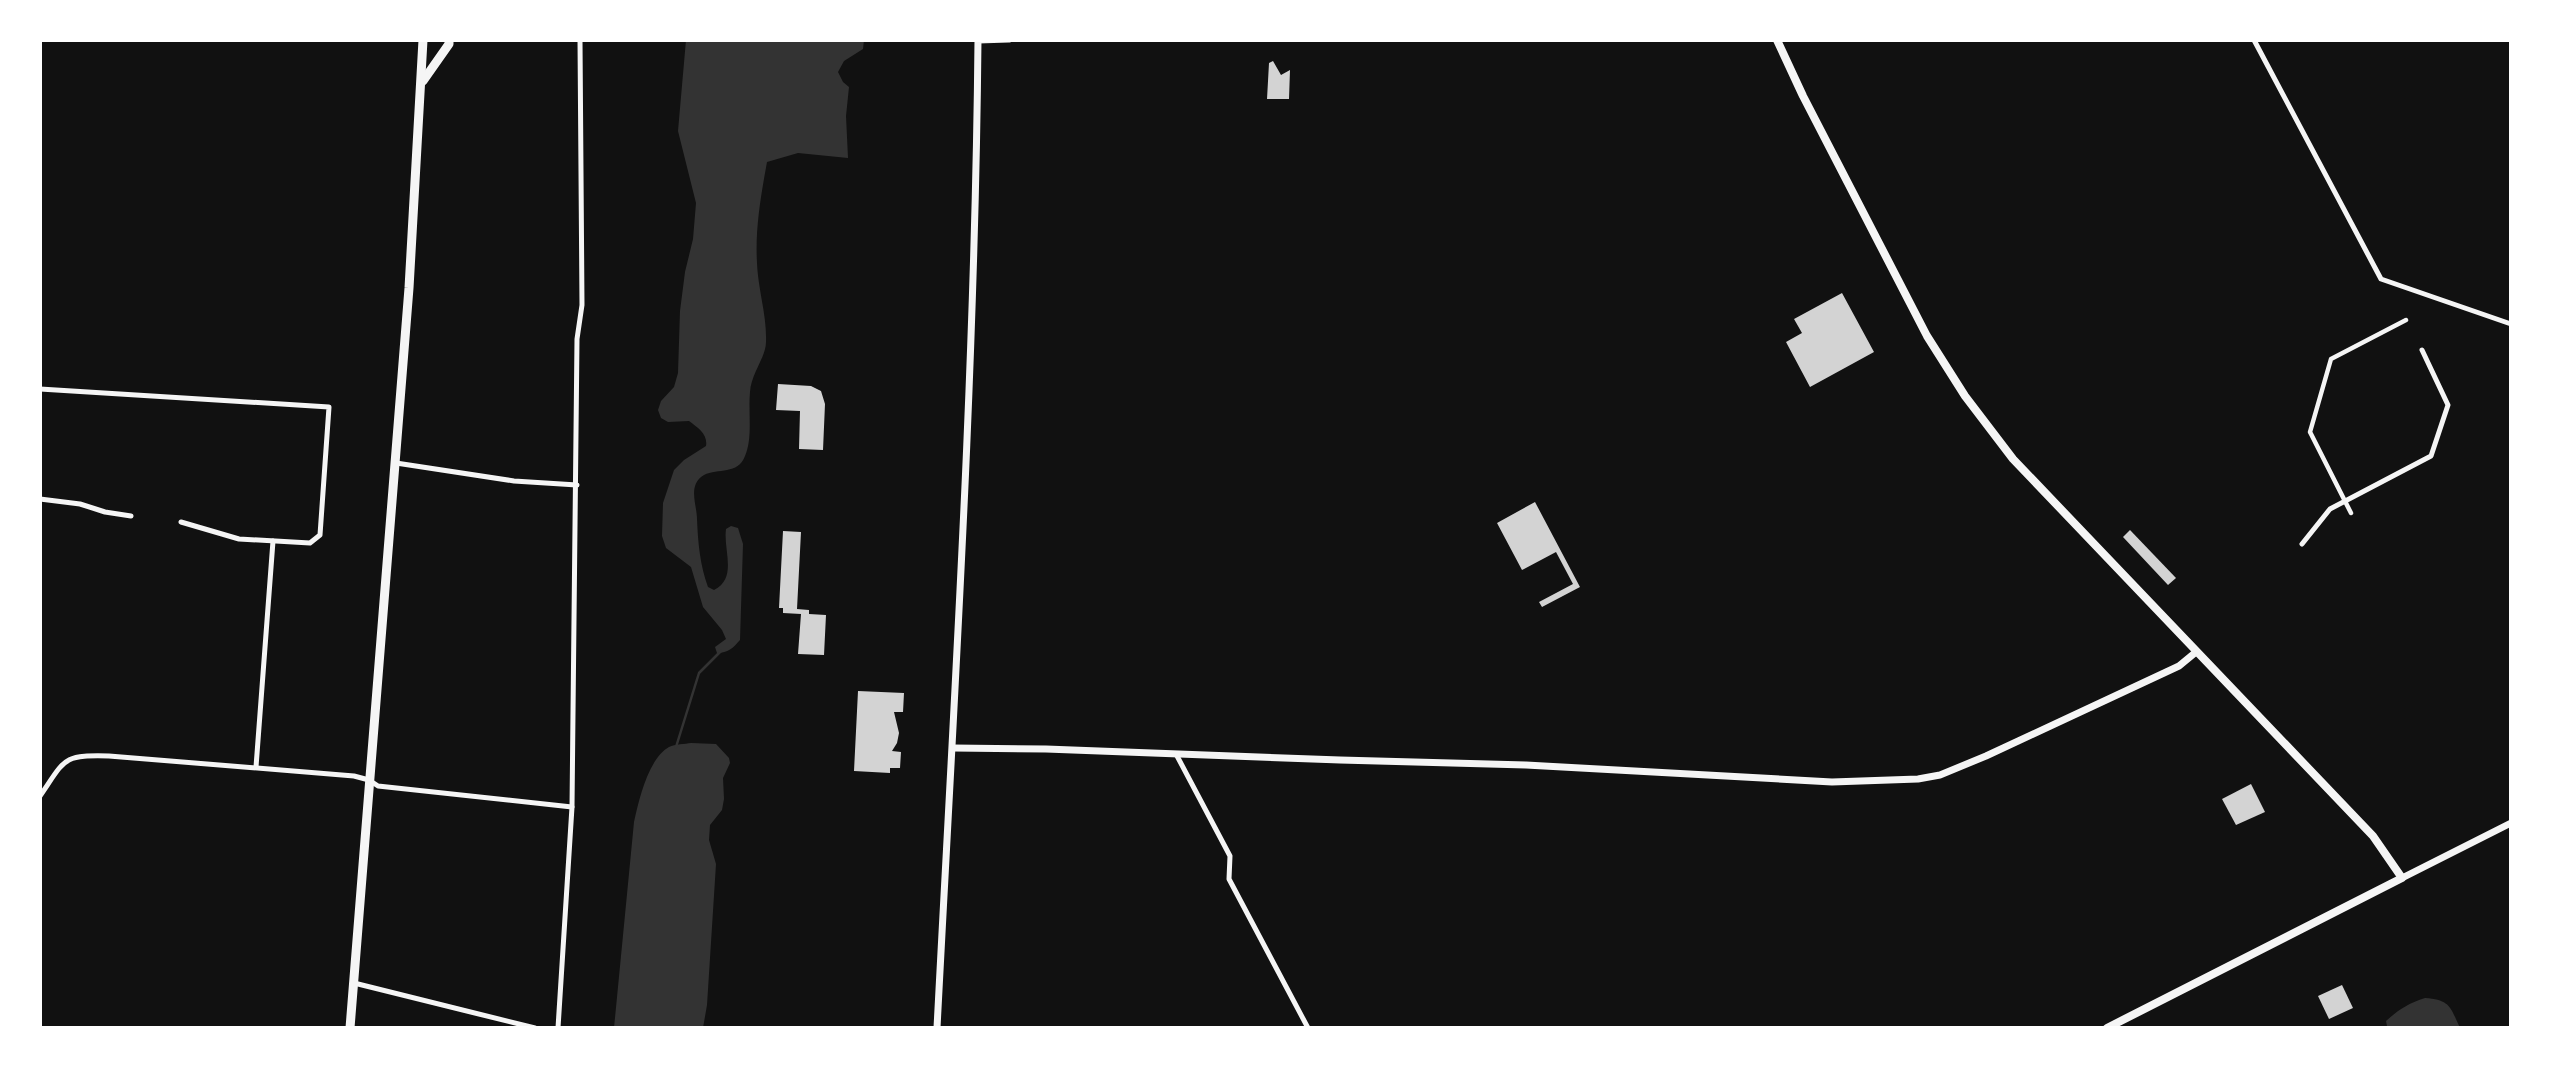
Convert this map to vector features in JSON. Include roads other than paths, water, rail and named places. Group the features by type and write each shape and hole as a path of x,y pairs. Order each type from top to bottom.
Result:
{"main road":[{"path":"350,1028 396,463 424,40"},
{"path":"422,83 449,44 449,40"},
{"path":"1777,40 1878,244 1927,336 1965,396 2013,459 2373,836 2402,878 2107,1028"}],"street":[{"path":"558,1028 572,807 577,339 582,305 580,40"},
{"path":"937,1028 953,748 978,168 978,41 1009,40"},
{"path":"2254,40 2381,279 2511,324"},
{"path":"2351,513 2309,432 2331,359 2406,320"},
{"path":"2302,544 2330,509 2431,456 2448,405 2422,350"},
{"path":"40,389 329,407 320,535 310,543 239,539 181,523"},
{"path":"396,463 514,481 577,485"},
{"path":"40,499 80,504 131,516"},
{"path":"256,767 273,541"},
{"path":"953,748 1527,765 1832,782 1918,779 1940,775 2082,712 2179,666 2196,652"},
{"path":"1176,754 1230,856 1229,879 1308,1028"},
{"path":"40,796 64,761 82,755 348,775 369,780 378,786 572,807"},
{"path":"2402,878 2511,823"},
{"path":"354,983 535,1028"}],"waterway":[{"path":"676,747 699,673 721,651"}]}
